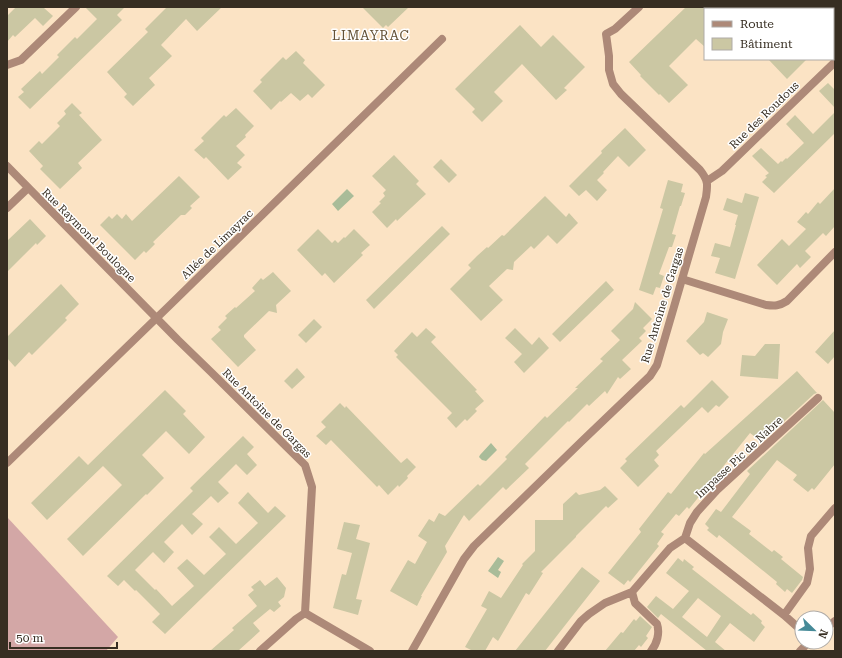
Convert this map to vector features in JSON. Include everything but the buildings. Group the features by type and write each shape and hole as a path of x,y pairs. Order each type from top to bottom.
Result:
{"street":[{"path":"7,65 20,60 76,7"},
{"path":"639,7 615,29 606,34 609,70 613,84 621,94 700,170 707,180"},
{"name":"Allée de Limayrac","path":"7,464 442,39"},
{"name":"Rue des Roudous","path":"707,180 722,171 835,62"},
{"name":"Rue Raymond Boulogne","path":"7,166 156,318"},
{"name":"Rue Antoine de Gargas","path":"412,651 464,559 474,546 650,376 657,364 706,197 708,187 707,180"},
{"path":"7,208 28,188"},
{"path":"682,279 766,305 780,305 787,301 835,252"},
{"name":"Rue Antoine de Gargas","path":"156,318 305,465 312,487 305,613"},
{"name":"Impasse Pic de Nabre","path":"685,538 690,523 697,512 717,490 818,398"},
{"path":"784,615 807,583 810,569 808,548 811,536 834,510"},
{"path":"558,651 581,621 605,603 632,592 670,548 685,538 794,624"},
{"path":"632,592 635,603 657,624 659,629 657,640 651,651"},
{"path":"260,651 296,618 305,613 370,651"}],"shaded area":[{"path":"347,189 354,196 338,211 332,204"},
{"path":"491,443 497,450 486,461 482,460 479,457 480,455"},
{"path":"7,517 118,637 106,651 7,651"},
{"path":"498,557 504,561 498,570 501,572 498,578 488,571"}],"district":[{"name":"LIMAYRAC","path":"371,35"}]}
